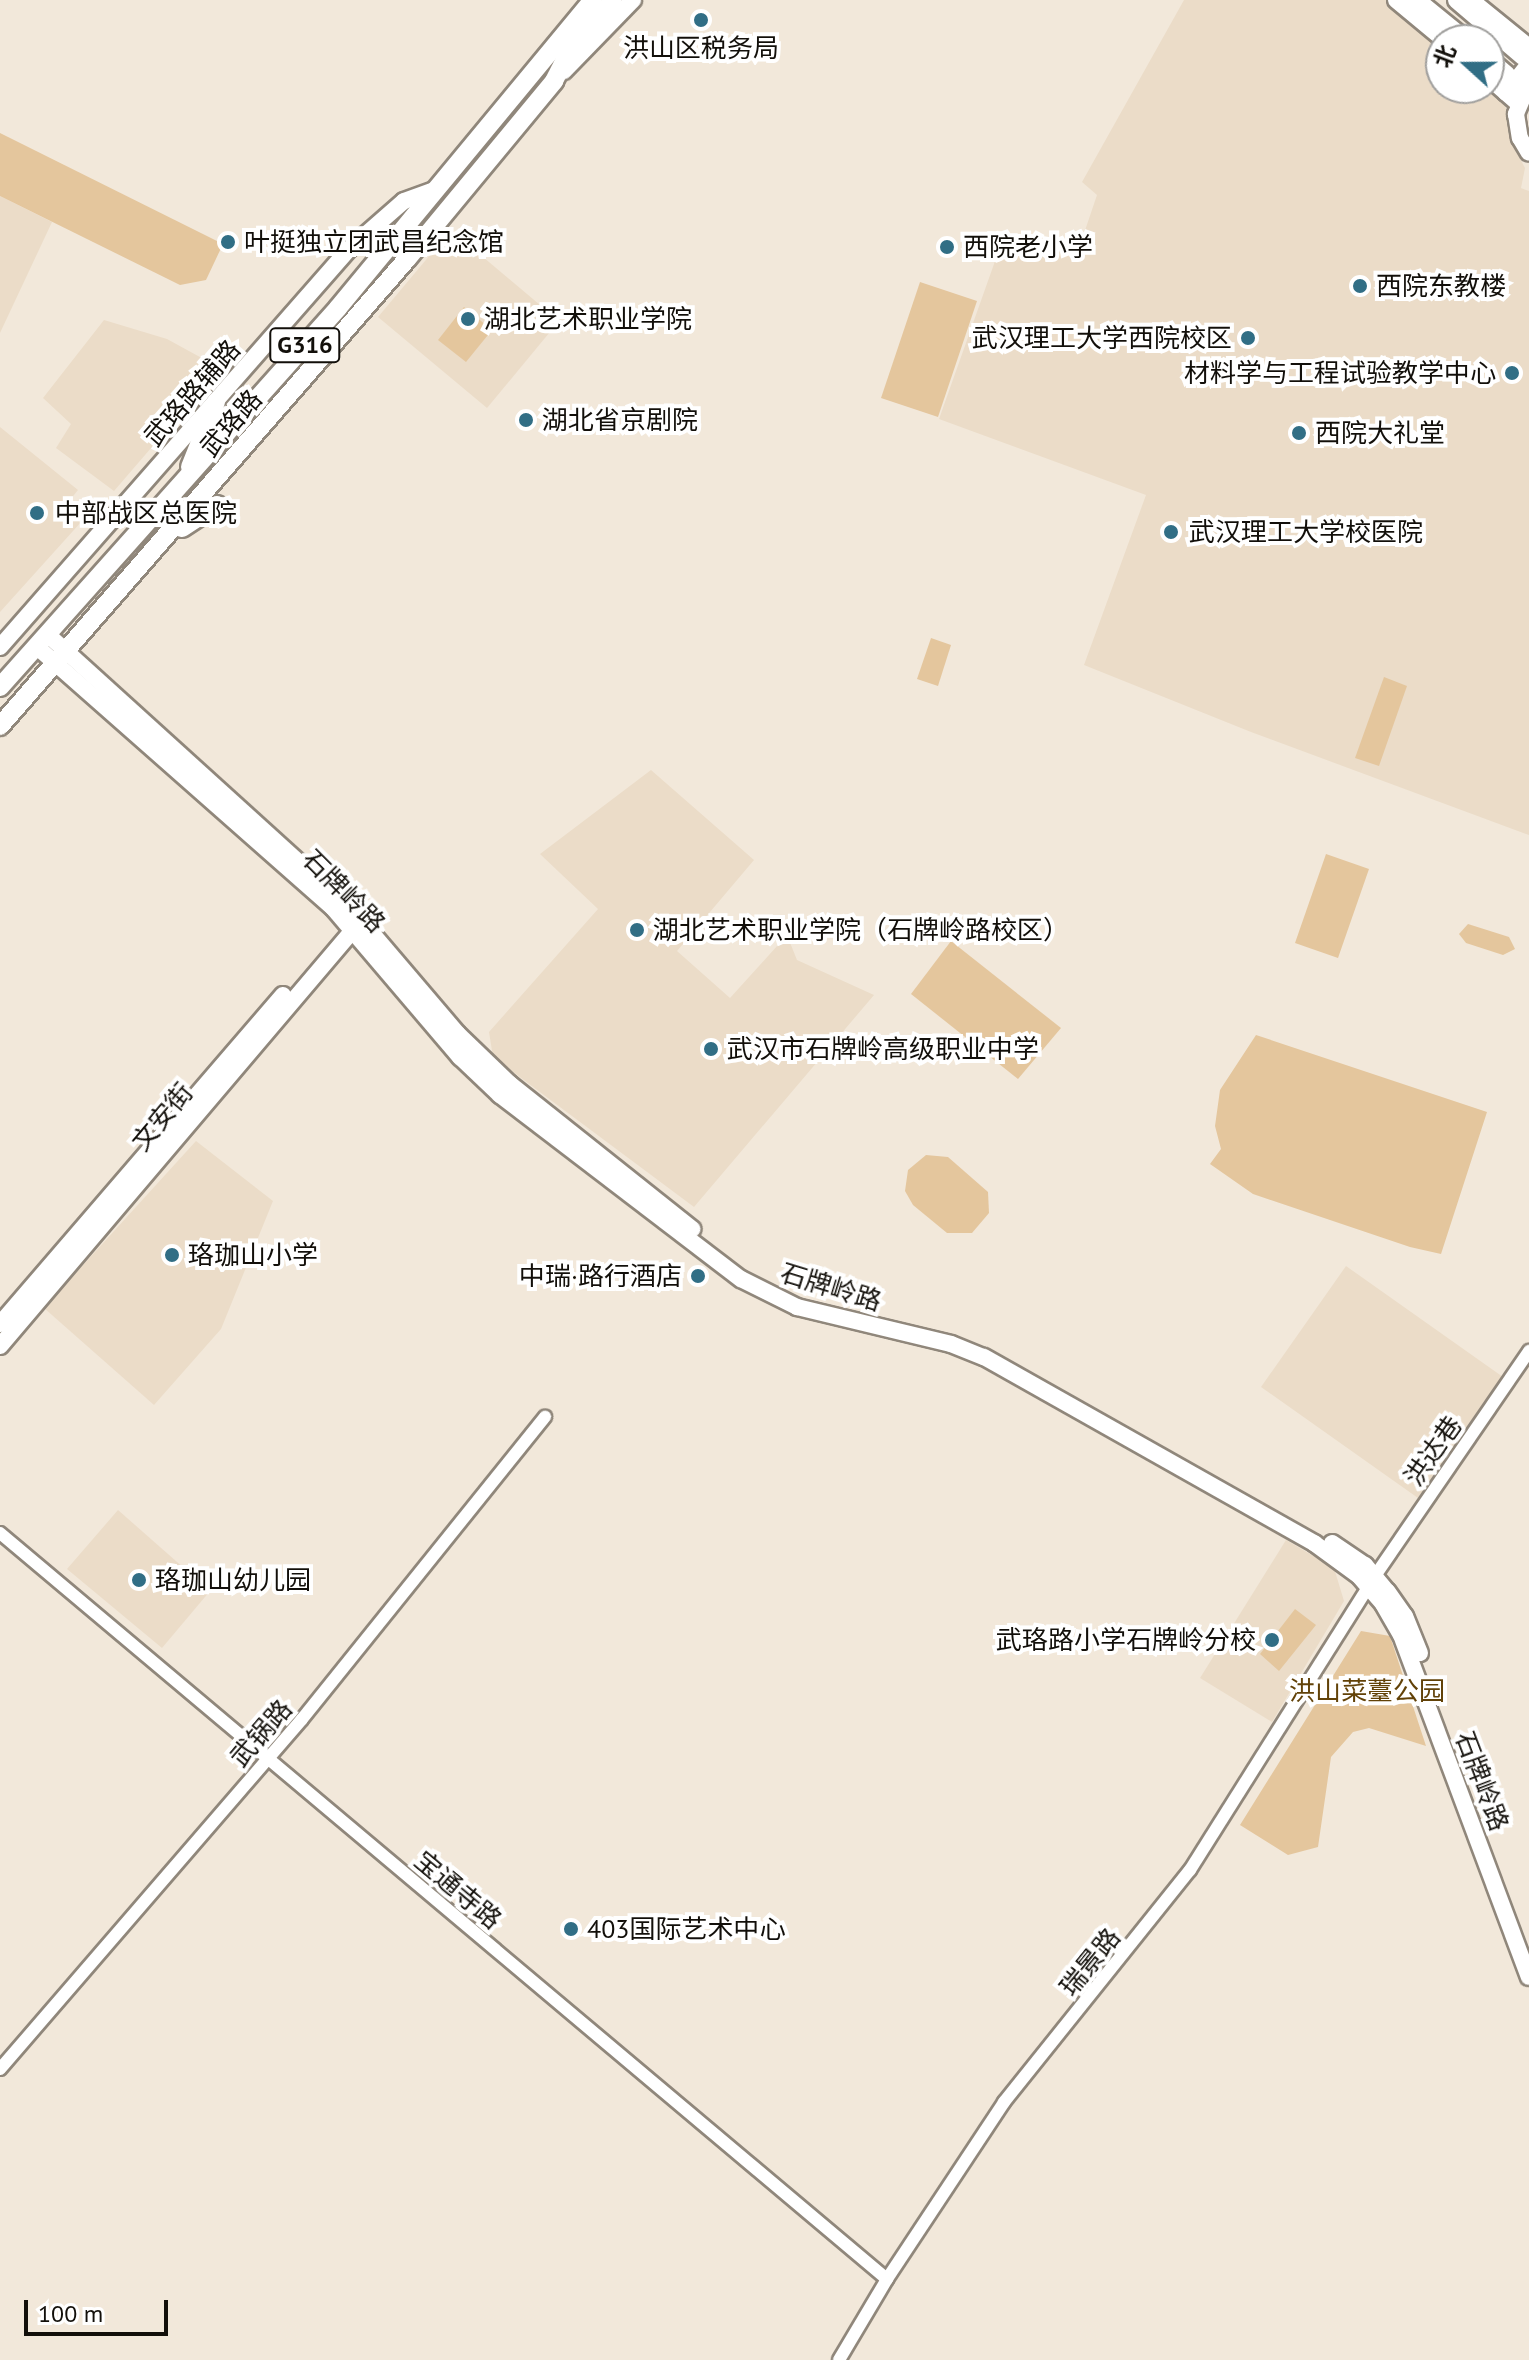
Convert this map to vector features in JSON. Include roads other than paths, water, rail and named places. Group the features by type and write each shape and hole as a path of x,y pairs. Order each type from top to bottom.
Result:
{"highway":[{"name":"武珞路","path":"0,687 338,308 593,0"},
{"name":"武珞路","path":"0,726 338,340 554,81 565,59 613,0"},
{"path":"1416,0 1445,24"},
{"path":"1441,0 1470,24"},
{"path":"1457,0 1515,72"},
{"path":"185,480 216,402"},
{"path":"160,542 217,505"}],"main road":[{"path":"554,48 580,0"},
{"path":"554,81 633,0"},
{"path":"1396,0 1425,24"},
{"path":"1471,0 1515,72 1529,83"},
{"path":"1515,72 1517,126 1529,153"},
{"name":"武珞路辅路","path":"0,647 369,228 404,201 435,190"},
{"name":"石牌岭路","path":"41,640 354,921 460,1057 500,1095 741,1279 797,1307 951,1344 984,1357 1314,1543 1372,1581 1397,1604 1411,1631 1529,1947"},
{"name":"文安街","path":"0,1324 354,921"},
{"name":"文安街","path":"0,1346 354,921"},
{"name":"石牌岭路","path":"1372,1581 1408,1652 1529,1977"}],"street":[{"name":"洪达巷","path":"1372,1581 1529,1351"},
{"name":"武锅路","path":"0,2069 268,1759 545,1417"},
{"name":"宝通寺路","path":"0,1533 887,2279"},
{"name":"瑞景路","path":"839,2360 887,2279 1004,2102 1190,1870 1372,1581"}],"place":[{"name":"洪山区税务局","path":"701,20"},
{"name":"叶挺独立团武昌纪念馆","path":"228,242"},
{"name":"西院老小学","path":"947,247"},
{"name":"西院东教楼","path":"1360,286"},
{"name":"湖北艺术职业学院","path":"468,319"},
{"name":"武汉理工大学西院校区","path":"1248,338"},
{"name":"材料学与工程试验教学中心","path":"1512,373"},
{"name":"湖北省京剧院","path":"526,420"},
{"name":"西院大礼堂","path":"1299,433"},
{"name":"中部战区总医院","path":"37,513"},
{"name":"武汉理工大学校医院","path":"1171,532"},
{"name":"湖北艺术职业学院（石牌岭路校区）","path":"637,930"},
{"name":"武汉市石牌岭高级职业中学","path":"711,1049"},
{"name":"珞珈山小学","path":"172,1255"},
{"name":"中瑞·路行酒店","path":"698,1276"},
{"name":"珞珈山幼儿园","path":"139,1580"},
{"name":"武珞路小学石牌岭分校","path":"1272,1640"},
{"name":"403国际艺术中心","path":"571,1929"}],"park label":[{"name":"洪山菜薹公园","path":"1367,1691"}]}
